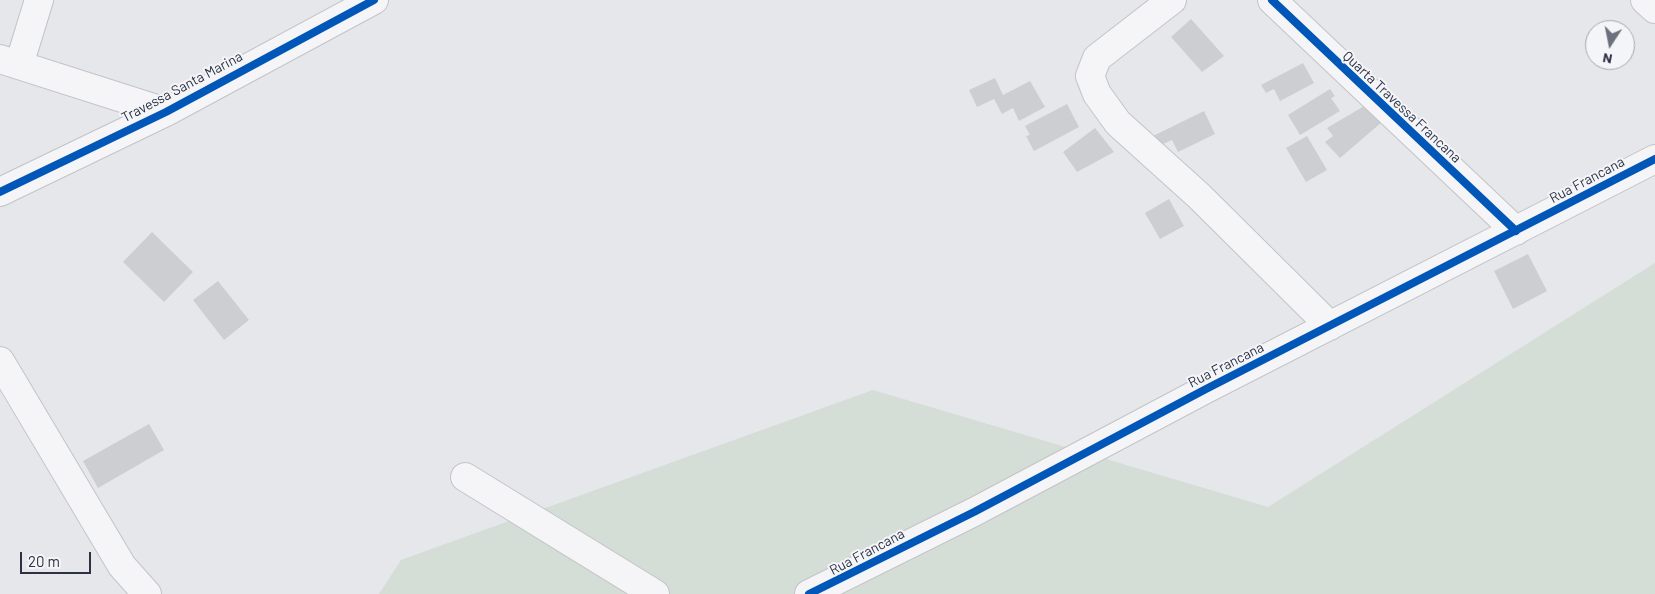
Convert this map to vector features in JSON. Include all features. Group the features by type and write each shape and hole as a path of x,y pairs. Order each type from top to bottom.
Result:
{"street":[{"path":"39,0 10,62 166,112"},
{"name":"Travessa Santa Marina","path":"0,192 166,112 374,0"},
{"path":"1172,0 1097,58 1090,76 1098,94 1118,123 1199,196 1330,326"},
{"name":"Quarta Travessa Francana","path":"1272,0 1516,232"},
{"path":"1645,0 1655,9"},
{"name":"Rua Francana","path":"809,594 974,512 1655,159"},
{"path":"0,362 122,566 146,594"},
{"path":"465,477 656,594"}],"shaded area":[{"path":"1655,263 1655,594 379,594 401,560 873,390 1268,507"}],"building":[{"path":"1191,19 1224,56 1202,72 1171,37"},
{"path":"1303,63 1314,83 1280,101 1274,89 1266,93 1261,85"},
{"path":"995,78 1003,95 1030,81 1045,107 1019,121 1013,108 1002,114 994,99 977,107 969,90"},
{"path":"1330,89 1335,96 1331,98 1340,111 1300,135 1288,115"},
{"path":"1067,104 1079,127 1034,151 1026,136 1030,135 1025,126"},
{"path":"1366,105 1382,122 1340,158 1325,142 1333,136 1327,128"},
{"path":"1204,111 1215,134 1178,152 1172,140 1161,145 1153,136"},
{"path":"1095,128 1114,152 1077,172 1063,152"},
{"path":"1307,136 1327,170 1306,182 1286,148"},
{"path":"1169,199 1184,226 1160,239 1145,213"},
{"path":"152,232 193,272 164,302 123,262"},
{"path":"1528,254 1547,291 1513,309 1494,271"},
{"path":"218,281 249,320 224,340 193,300"},
{"path":"149,424 164,450 98,488 83,461"}],"cycle path":[{"path":"0,192 166,112 374,0"},
{"path":"1272,0 1516,231"},
{"path":"809,594 974,512 1206,389 1655,159"}]}
